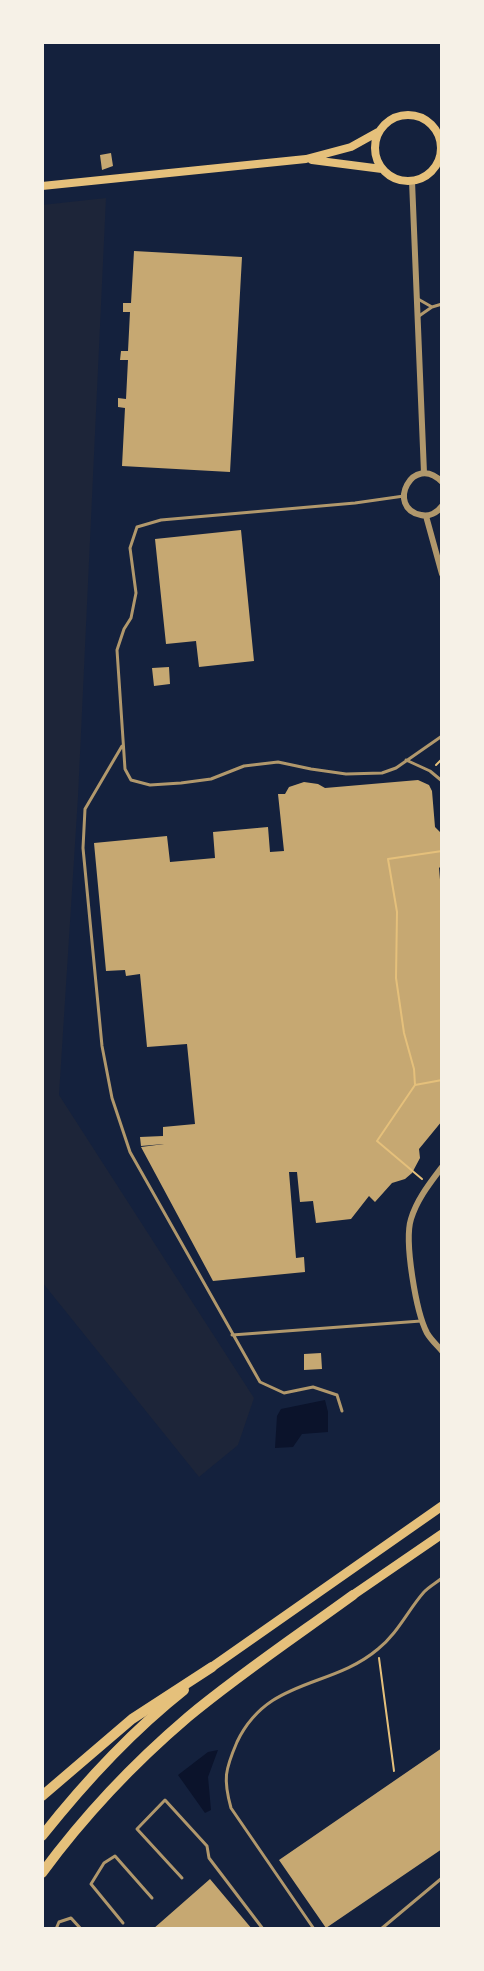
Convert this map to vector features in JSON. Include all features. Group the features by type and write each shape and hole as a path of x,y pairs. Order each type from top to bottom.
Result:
{"highway":[{"path":"42,1873 72,1832 145,1757 188,1717 353,1594"},
{"path":"42,1796 132,1719 212,1667"},
{"path":"42,1836 72,1798 139,1729 212,1667"}],"main road":[{"path":"42,186 306,159 351,147 378,132 394,117 405,114 416,115 438,128 441,144 440,161 422,178 412,181 390,176 382,169 374,151 378,132"},
{"path":"306,159 382,169"},
{"path":"212,1667 442,1506"},
{"path":"353,1594 442,1534"}],"street":[{"path":"412,181 424,473"},
{"path":"442,482 431,474 424,473 412,478 404,489 405,502 413,512 426,516 433,514 442,506"},
{"path":"426,516 442,571"},
{"path":"442,1167 416,1205 410,1222 410,1253 414,1289 428,1335 442,1351"}],"lane":[{"path":"417,298 432,307"},
{"path":"417,317 432,307 442,304"},
{"path":"404,496 355,503 161,520 137,527 130,548 136,593 131,618 124,629 117,650 125,769 131,780 150,785 211,779 244,766 278,762 346,774 382,773 396,768 442,736"},
{"path":"123,744 85,809 83,848 102,1046 112,1098 130,1152 260,1382 284,1393 313,1387 337,1395 342,1411"},
{"path":"406,760 430,771 442,781"},
{"path":"232,1335 422,1321"},
{"path":"314,1929 231,1808 225,1785 229,1760 244,1729 262,1708 275,1697 357,1662 378,1649 402,1624 424,1592 442,1578"},
{"path":"183,1878 137,1828 165,1800 207,1846 209,1858 263,1929"},
{"path":"123,1923 91,1884 104,1863 115,1856 152,1898"},
{"path":"381,1929 442,1878"},
{"path":"56,1929 59,1922 71,1918 81,1929"}],"path":[{"path":"412,1173 377,1141 415,1085 414,1069 404,1033 396,978 397,912 388,859 442,851"},
{"path":"415,1085 442,1080"},
{"path":"378,1649 394,1770"}],"shaded area":[{"path":"106,198 78,797 59,1095 254,1398 238,1445 199,1477 42,1282 42,205"},
{"path":"325,1400 328,1412 328,1432 302,1434 293,1447 275,1448 277,1416 281,1409"},
{"path":"218,1750 208,1777 211,1810 205,1813 178,1775 208,1752"}],"building":[{"path":"111,153 113,166 102,170 100,155"},
{"path":"134,251 242,257 230,472 122,466 125,408 118,407 118,398 126,399 128,360 120,360 121,351 128,351 130,312 123,312 123,303 131,303"},
{"path":"241,530 254,661 199,667 196,641 166,644 155,539"},
{"path":"169,667 170,684 154,686 152,668"},
{"path":"418,780 429,785 432,791 435,827 442,834 442,865 439,868 442,903 442,1121 419,1149 420,1158 412,1173 405,1179 392,1183 375,1202 369,1196 351,1219 316,1223 313,1201 300,1202 297,1172 289,1172 296,1258 304,1257 305,1272 213,1281 141,1147 164,1144 141,1146 140,1137 163,1136 163,1127 195,1124 187,1044 147,1047 140,974 126,976 125,970 106,971 94,843 167,836 170,862 215,858 213,832 268,827 270,852 284,851 278,794 285,794 289,787 304,782 318,784 325,788"},
{"path":"321,1353 322,1369 304,1370 304,1354"},
{"path":"442,1748 442,1849 326,1928 279,1860"},
{"path":"210,1879 252,1929 153,1929"}]}
